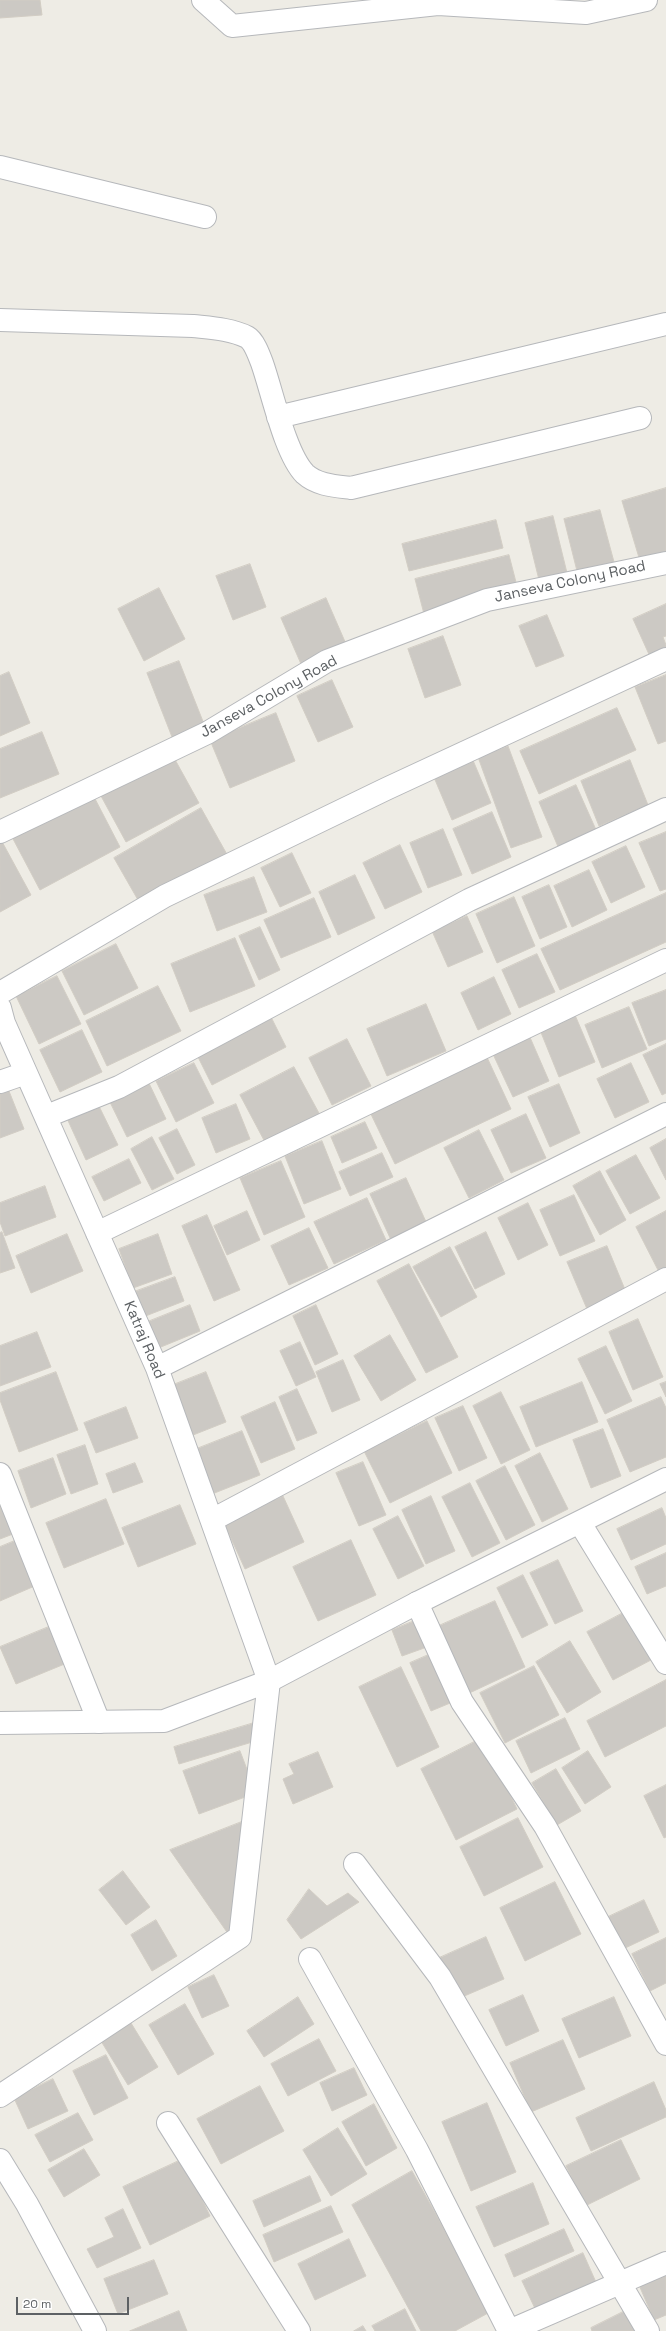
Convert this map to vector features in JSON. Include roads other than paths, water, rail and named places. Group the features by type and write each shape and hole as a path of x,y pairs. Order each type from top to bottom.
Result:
{"street":[{"path":"203,0 232,26 438,4 556,6 586,13 646,0"},
{"path":"0,167 205,217"},
{"path":"0,320 193,326 222,329 248,338 258,353 278,417 292,453 305,473 325,485 351,488 640,418"},
{"path":"278,417 666,324"},
{"name":"Janseva Colony Road","path":"0,832 207,733 328,661 487,600 666,562"},
{"path":"0,993 165,896 393,786 666,659"},
{"path":"46,1116 119,1087 469,900 666,809"},
{"path":"97,1234 666,960"},
{"name":"Katraj Road","path":"0,1008 4,1023 157,1368 269,1681"},
{"path":"0,1082 26,1073"},
{"path":"157,1368 666,1114"},
{"path":"212,1520 666,1279"},
{"path":"0,1474 99,1722"},
{"path":"0,1723 164,1722 269,1681 417,1603 666,1479"},
{"path":"580,1523 666,1663"},
{"path":"417,1603 462,1702 545,1826 666,2044"},
{"path":"0,2096 240,1937 269,1681"},
{"path":"355,1864 440,1977 648,2331"},
{"path":"310,1960 417,2150 509,2331 666,2263"},
{"path":"168,2124 299,2331"},
{"path":"0,2161 27,2204 90,2329"}]}
